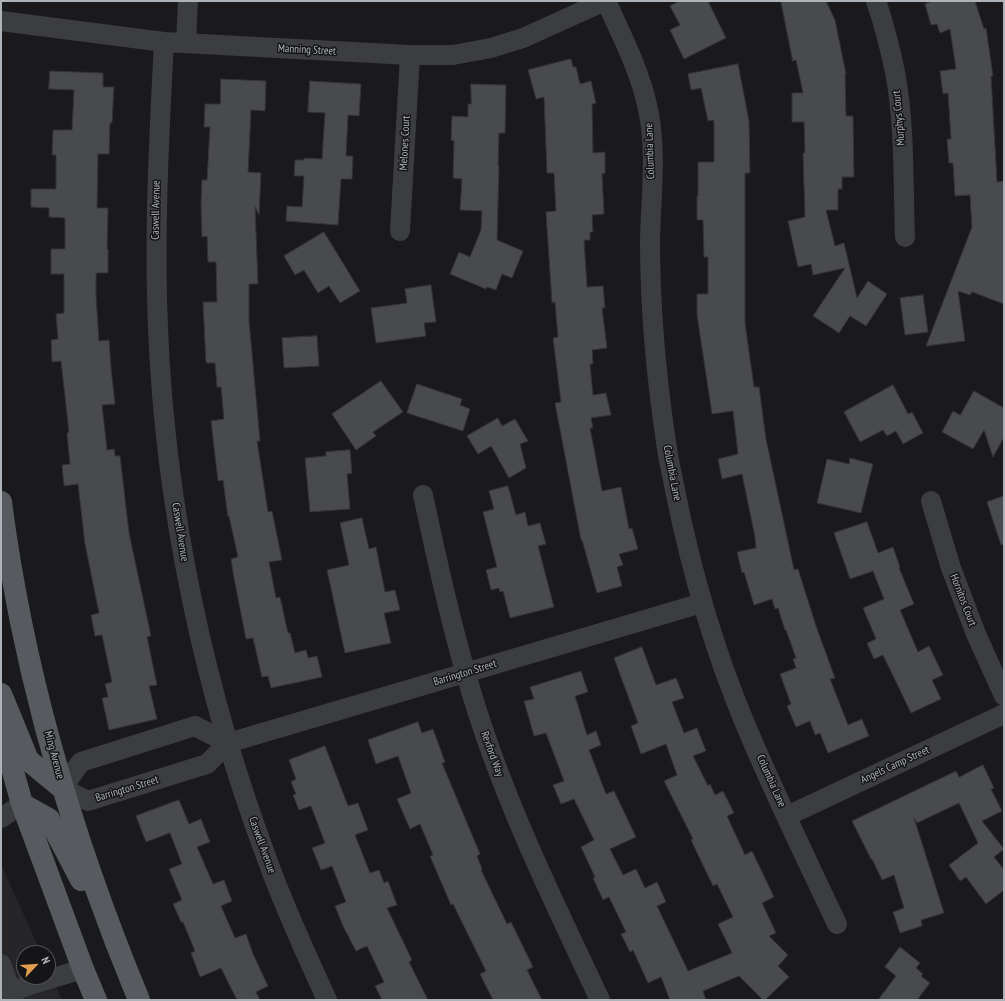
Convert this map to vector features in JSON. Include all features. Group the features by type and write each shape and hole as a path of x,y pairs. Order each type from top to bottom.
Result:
{"main road":[{"name":"Ming Avenue","path":"1,502 16,598 38,698 62,788 83,853 139,1000"},
{"path":"1,694 28,760 62,788"},
{"path":"1,728 22,804 83,969 96,1000"},
{"path":"22,804 49,819 118,948"}],"street":[{"path":"186,43 188,1"},
{"name":"Manning Street","path":"1,21 164,42 410,55 453,54 491,48 523,38 605,1"},
{"name":"Columbia Lane","path":"605,1 639,75 648,111 653,147 650,241 652,306 658,380 666,445 683,531 702,602 722,665 746,726 837,924"},
{"name":"Murphys Court","path":"876,1 885,30 895,73 898,96 905,237"},
{"name":"Caswell Avenue","path":"164,42 158,147 155,239 158,330 164,422 186,572 206,662 228,743 266,859 301,944 327,1000"},
{"name":"Melones Court","path":"400,232 410,55"},
{"name":"Rexford Way","path":"423,495 444,596 465,673 498,772 528,845 600,1000"},
{"name":"Hornitos Court","path":"931,501 951,568 976,634 1004,696"},
{"name":"Barrington Street","path":"62,788 88,801 208,764 228,743 702,602"},
{"name":"Angels Camp Street","path":"787,816 1004,714"},
{"path":"62,788 81,762 195,726 228,743"},
{"path":"1,800 22,804"},
{"path":"1,818 22,804"},
{"path":"1,964 8,995 83,969"}],"shaded area":[{"path":"1,864 37,945 16,945 16,985 55,985 62,1000 1,1000"}],"building":[{"path":"680,1 708,1 726,38 684,59 670,30 680,25 670,6"},
{"path":"781,1 826,1 835,20 846,74 846,116 853,116 854,177 842,177 842,189 838,189 838,210 826,210 835,246 844,243 857,298 868,281 887,294 866,326 850,316 839,333 813,316 845,268 813,275 811,264 798,267 788,221 805,217 803,153 805,153 804,122 792,122 792,93 803,93 796,60 793,61"},
{"path":"933,1 975,1 984,29 986,28 993,76 991,76 997,182 1004,181 1004,304 972,292 970,295 958,291 965,341 926,346 972,227 970,195 955,196 953,163 949,163 947,139 951,139 948,93 943,94 940,71 956,69 950,29 940,33 937,24 931,25 925,4"},
{"path":"571,59 573,67 576,67 580,84 591,81 596,103 592,104 593,153 605,152 605,173 602,174 604,214 592,215 593,232 590,232 590,240 584,240 587,287 603,286 605,308 602,308 607,348 592,350 593,364 590,364 593,395 606,393 611,415 591,418 593,428 590,428 602,491 621,487 629,529 632,528 638,549 619,554 623,565 617,567 622,586 597,593 581,540 555,403 561,402 553,338 558,337 555,302 552,303 546,212 556,211 554,173 547,173 544,97 536,99 528,70"},
{"path":"738,64 749,121 750,173 745,173 745,323 754,387 759,387 766,439 794,570 798,569 816,626 835,678 830,679 848,725 862,719 869,736 828,753 820,733 815,735 810,721 796,727 787,706 791,704 780,674 796,668 793,659 796,658 778,608 775,609 772,599 754,605 744,572 742,573 737,552 756,548 755,537 742,474 722,479 718,459 738,454 733,411 712,414 697,315 697,294 708,294 708,257 704,257 703,220 697,220 698,162 714,162 714,120 708,121 701,88 691,90 688,74"},
{"path":"50,71 103,73 103,87 114,87 112,123 110,123 109,154 98,154 97,208 108,208 108,273 96,273 99,341 109,340 115,404 102,405 107,450 114,449 115,456 120,456 129,533 151,636 147,637 157,685 149,686 157,719 109,730 102,698 108,697 105,684 112,682 102,635 95,636 91,615 99,613 85,544 78,484 64,486 62,465 70,464 67,433 69,432 61,361 52,362 51,340 58,339 56,314 64,313 64,274 51,274 51,249 65,249 65,218 49,217 49,208 31,207 31,189 56,189 56,155 52,155 53,130 72,130 74,90 49,89"},
{"path":"221,79 266,81 265,111 251,110 248,172 261,173 259,215 255,207 258,284 249,284 249,321 260,441 257,441 268,512 272,511 282,560 269,562 276,598 280,597 288,633 290,633 295,653 306,650 308,658 317,656 322,677 271,688 268,676 262,677 253,638 246,639 231,559 238,557 229,516 228,517 223,480 218,481 211,421 224,419 221,387 217,387 215,363 206,363 203,302 217,302 216,262 208,262 207,236 202,237 202,180 207,180 210,127 204,127 205,104 220,104"},
{"path":"310,81 361,84 359,116 348,115 346,156 353,156 352,179 341,179 338,225 286,221 287,206 302,207 304,176 294,176 295,160 304,160 304,158 322,159 325,113 308,112"},
{"path":"471,84 506,85 505,133 499,133 497,240 523,251 512,278 502,274 496,290 487,287 486,289 450,274 459,252 470,257 481,230 482,211 460,210 462,179 453,178 454,141 451,140 452,116 468,117 468,104 471,104"},
{"path":"324,232 360,291 340,303 329,286 318,293 304,270 295,275 284,256"},
{"path":"431,285 436,322 424,323 426,336 376,343 371,308 407,303 405,289"},
{"path":"923,295 928,332 905,335 900,298"},
{"path":"317,336 319,366 284,368 282,338"},
{"path":"381,381 403,412 373,432 376,436 356,450 332,414"},
{"path":"417,384 462,399 460,405 470,409 463,431 407,413"},
{"path":"893,385 908,414 912,412 923,433 903,444 896,431 887,436 883,430 860,442 844,412"},
{"path":"974,391 1004,408 1004,437 993,457 984,430 973,449 942,432 953,411 960,415"},
{"path":"498,418 502,426 515,419 528,441 520,444 526,468 509,478 491,446 478,454 467,436"},
{"path":"350,450 352,473 347,474 350,509 310,512 305,458 326,456 326,452"},
{"path":"850,458 873,464 861,513 817,503 827,459 849,464"},
{"path":"508,486 516,515 525,512 528,526 540,523 546,544 538,546 554,607 510,618 503,591 500,592 499,588 491,590 486,570 497,567 483,512 494,509 489,491"},
{"path":"1004,496 1004,544 1001,545 987,502"},
{"path":"362,518 369,549 376,547 385,592 395,590 400,610 384,613 391,643 345,653 327,570 349,565 340,523"},
{"path":"867,522 878,553 893,547 900,567 899,568 914,604 900,610 918,652 929,646 943,675 932,680 941,699 911,713 883,655 874,659 867,643 876,639 863,608 884,599 873,571 850,579 834,533"},
{"path":"642,647 656,685 676,678 684,698 672,702 684,733 697,728 706,751 693,756 708,786 710,784 715,795 723,791 734,813 727,816 745,855 752,851 774,897 762,903 776,933 769,936 788,955 778,966 789,977 765,1000 763,1000 739,976 703,991 706,1000 670,1000 661,977 648,983 633,950 630,952 621,934 626,932 609,897 603,900 593,878 595,877 581,847 594,840 574,799 561,804 553,785 564,781 546,733 534,736 524,701 534,699 530,687 581,671 588,692 575,696 587,735 596,731 601,745 589,750 606,794 614,791 636,837 610,849 623,875 636,869 645,888 657,882 666,902 657,906 688,971 732,953 718,924 733,917 717,884 713,886 691,840 693,839 664,781 677,775 666,744 641,754 631,726 638,723 614,658"},
{"path":"418,722 422,733 433,729 445,762 442,763 480,854 477,856 482,869 481,870 507,924 511,922 533,967 527,970 542,1000 493,1000 480,974 486,971 453,904 451,905 430,856 433,855 420,824 410,829 397,799 411,793 398,756 376,764 368,740"},
{"path":"325,746 348,806 358,803 368,830 355,835 370,873 379,870 384,883 388,881 397,905 387,908 412,960 409,962 428,1000 382,1000 375,986 384,982 367,946 356,951 343,926 335,906 346,902 332,866 321,870 312,848 325,843 311,806 299,810 293,795 296,794 291,782 296,779 289,760"},
{"path":"983,765 994,788 991,789 1002,811 982,821 1004,849 994,857 1004,870 1004,890 986,904 966,877 960,881 949,865 978,843 959,803 917,823 914,818 944,913 921,920 922,926 900,933 893,912 904,908 894,875 882,880 852,821 956,771 959,777"},
{"path":"179,800 189,824 201,819 210,842 197,847 213,884 224,880 232,901 221,906 235,938 246,934 253,954 268,986 256,992 260,1000 237,1000 221,968 200,977 191,953 195,951 183,922 181,922 173,904 182,900 169,869 182,864 170,833 146,842 136,816"},
{"path":"900,947 920,963 916,968 923,974 921,976 930,983 917,1000 878,1000 896,976 885,967"}]}
